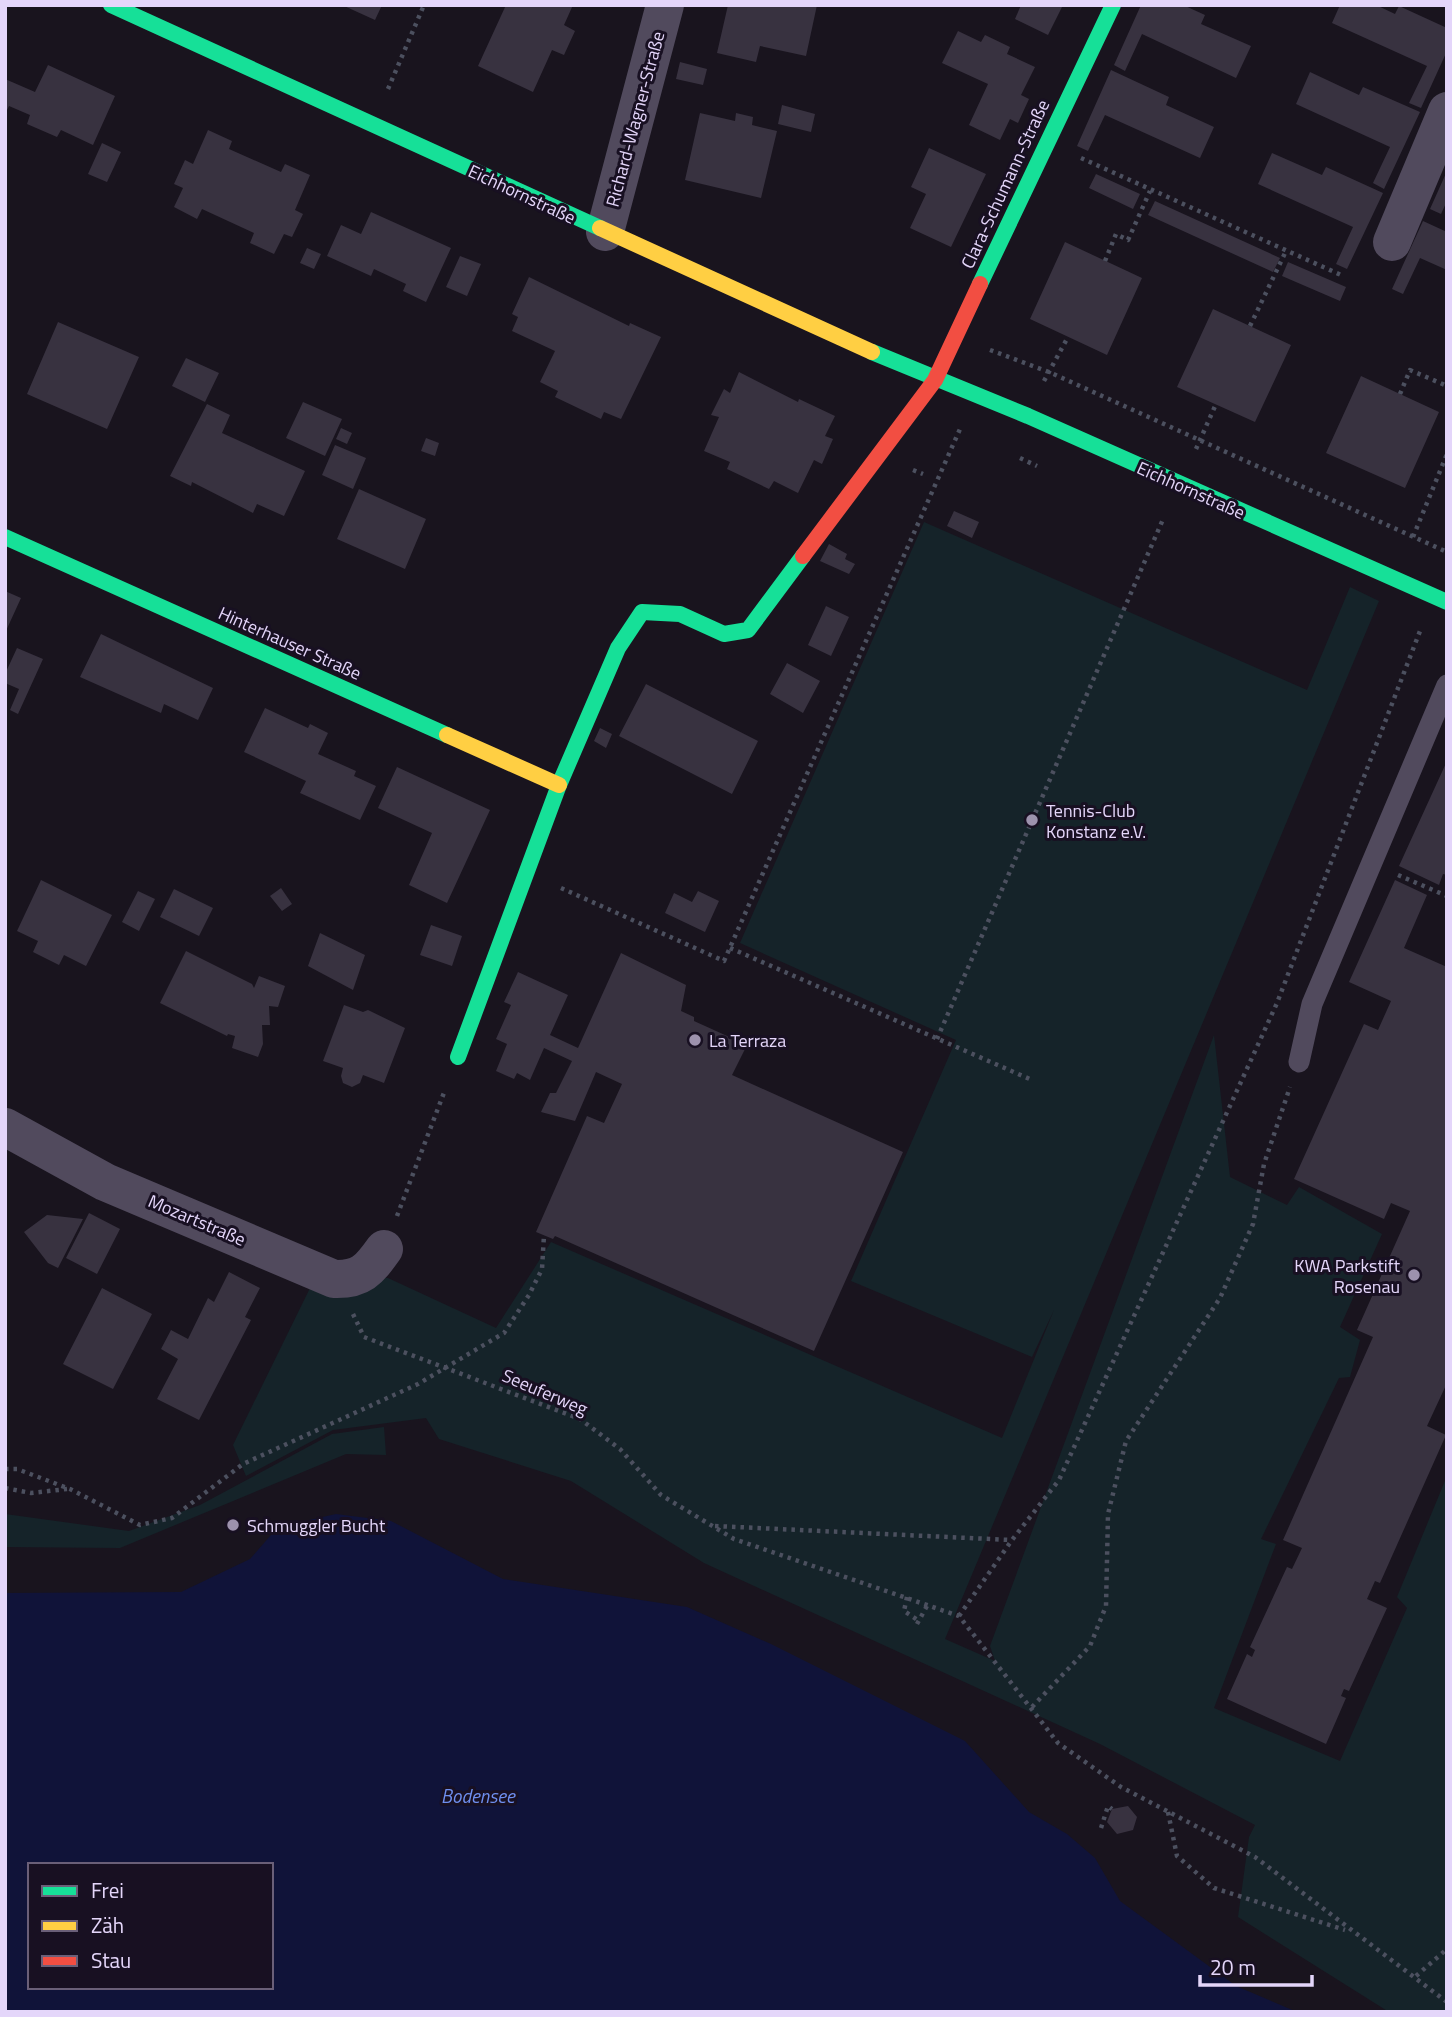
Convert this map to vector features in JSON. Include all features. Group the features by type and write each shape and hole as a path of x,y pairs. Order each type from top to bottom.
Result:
{"street":[{"name":"Eichhornstraße","path":"111,5 935,380 1028,416 1447,602"},
{"name":"Richard-Wagner-Straße","path":"605,232 665,5"},
{"name":"Clara-Schumann-Straße","path":"935,380 1113,5"},
{"path":"1392,242 1447,111"},
{"path":"458,1056 559,785 618,648 642,612 680,614 724,634 748,630 935,380"},
{"name":"Hinterhauser Straße","path":"5,537 559,785"},
{"name":"Mozartstraße","path":"5,1127 105,1182 334,1279"},
{"path":"334,1279 353,1280 369,1271 384,1249"}],"lane":[{"path":"1299,1062 1312,1004 1447,685"}],"path":[{"path":"372,125 424,5"},
{"path":"1046,142 1341,275"},
{"path":"1105,261 1116,234 1128,240 1150,191"},
{"path":"1250,326 1286,250"},
{"path":"1028,416 1068,337"},
{"path":"988,349 1048,372 1447,552"},
{"path":"1399,394 1410,370 1447,386"},
{"path":"937,1039 1216,404"},
{"path":"528,873 724,961 964,422"},
{"path":"1398,581 1413,536 1447,454"},
{"path":"1423,625 1271,1016 1059,1480 959,1615 1058,1743 1121,1787 1255,1857 1349,1931 1416,1976 1447,2002"},
{"path":"1390,872 1447,896"},
{"path":"730,948 1032,1080"},
{"path":"384,1249 458,1056"},
{"path":"1032,1707 1090,1646 1106,1605 1108,1514 1126,1441 1226,1286 1253,1224 1264,1164 1299,1062"},
{"path":"5,1469 17,1469 70,1489 140,1525 172,1518 243,1464 418,1384 504,1333 542,1269 544,1235"},
{"name":"Seeuferweg","path":"334,1279 364,1337 580,1419 620,1449 661,1495 734,1539 959,1615"},
{"path":"5,1488 31,1493 70,1489"},
{"path":"713,1526 1012,1540"},
{"path":"907,1597 904,1611 918,1623 928,1604"},
{"path":"1101,1828 1108,1806 1112,1809"},
{"path":"1168,1812 1177,1856 1214,1888 1349,1931"},
{"path":"1416,1976 1447,1950"}],"shaded area":[{"path":"924,522 1307,690 1350,587 1379,601 945,1639 995,1661 990,1646 1214,1035 1230,1177 1287,1205 1299,1187 1382,1234 1340,1327 1360,1340 1350,1377 1339,1378 1261,1539 1276,1544 1214,1708 1340,1761 1407,1608 1397,1597 1447,1476 1447,2012 1389,2012 1238,1917 1249,1837 1255,1825 1100,1744 704,1563 571,1481 439,1439 426,1418 333,1430 246,1476 233,1445 311,1286 371,1277 388,1278 496,1328 551,1242 1002,1438 1054,1310 1032,1357 851,1281 956,1040 740,943"},
{"path":"384,1427 386,1455 346,1454 120,1548 5,1547 5,1514 129,1531 200,1505 332,1434"}],"water":[{"name":"Bodensee","path":"336,1514 391,1521 503,1579 687,1607 771,1644 965,1741 1029,1812 1067,1834 1095,1858 1120,1901 1236,1986 1297,2012 5,2012 5,1593 181,1592 250,1559 278,1527"}],"building":[{"path":"342,5 382,5 375,20"},
{"path":"506,5 573,5 564,25 575,31 564,55 552,50 533,92 478,66"},
{"path":"728,5 817,5 806,56 760,46 756,62 717,53"},
{"path":"1021,5 1063,5 1048,35 1015,19"},
{"path":"1141,5 1183,5 1205,15 1201,24 1251,46 1236,78 1142,34 1125,71 1114,65"},
{"path":"1340,5 1376,5 1395,14 1399,6 1447,28 1447,51 1421,108 1409,103 1427,66 1332,23"},
{"path":"958,31 981,42 985,35 1010,47 1007,54 1035,67 1021,95 1029,99 1018,123 1010,119 1000,140 969,125 988,84 942,63"},
{"path":"680,62 707,69 703,85 676,79"},
{"path":"48,65 115,96 93,145 61,130 57,137 27,124 30,115 9,106 5,114 5,79 35,92"},
{"path":"1111,70 1169,97 1166,105 1214,127 1200,158 1105,115 1088,151 1077,146"},
{"path":"1310,72 1359,95 1363,87 1420,112 1384,189 1373,183 1390,147 1296,104"},
{"path":"782,105 815,114 811,132 778,124"},
{"path":"700,113 735,121 736,113 753,117 752,125 777,131 761,198 685,180"},
{"path":"208,130 232,141 229,149 281,172 285,164 310,175 295,210 303,214 292,237 284,234 274,254 250,243 254,233 202,209 197,219 174,207 183,188 174,184 185,160 193,164"},
{"path":"102,143 121,152 107,182 88,174"},
{"path":"929,148 986,174 951,247 910,228 926,194 911,187"},
{"path":"1272,153 1322,175 1326,167 1383,193 1347,269 1336,264 1353,227 1258,184"},
{"path":"1447,171 1447,201 1441,214 1430,209"},
{"path":"1096,174 1140,194 1133,209 1089,188"},
{"path":"1155,201 1280,258 1273,272 1148,215"},
{"path":"371,212 451,248 426,302 403,291 406,284 374,269 371,276 327,256 341,225 361,234"},
{"path":"1423,221 1447,232 1447,270 1420,258 1403,294 1392,289"},
{"path":"1065,242 1142,278 1107,355 1030,319"},
{"path":"307,248 321,254 314,269 300,263"},
{"path":"460,256 481,264 467,296 446,287"},
{"path":"1288,262 1346,287 1340,301 1282,276"},
{"path":"529,277 629,326 630,323 661,337 621,419 604,412 601,419 555,397 558,391 540,382 555,351 512,331 518,317 512,314"},
{"path":"1213,309 1291,345 1255,422 1177,387"},
{"path":"58,322 139,357 107,429 27,394"},
{"path":"186,358 219,373 205,402 172,386"},
{"path":"739,372 798,402 799,399 835,416 825,436 833,439 822,464 814,460 798,493 774,481 769,489 727,469 730,462 704,451 719,417 711,415 724,389 730,393"},
{"path":"1361,376 1439,412 1405,488 1326,453"},
{"path":"303,402 342,419 325,456 286,438"},
{"path":"207,404 230,415 222,433 305,471 284,516 257,504 253,513 192,482 191,486 170,476"},
{"path":"341,428 352,433 347,444 336,439"},
{"path":"426,438 439,443 435,456 421,451"},
{"path":"335,445 366,458 353,489 322,475"},
{"path":"359,489 426,519 405,569 337,539"},
{"path":"954,511 979,522 972,538 947,526"},
{"path":"829,544 847,554 845,559 855,564 849,574 820,561"},
{"path":"5,591 21,598 5,633"},
{"path":"826,606 849,617 831,656 808,645"},
{"path":"101,634 213,688 198,720 164,704 161,713 80,677"},
{"path":"17,648 43,659 18,714 10,710 19,689 5,683 5,674"},
{"path":"787,663 820,681 803,713 770,694"},
{"path":"646,684 758,741 732,794 619,736"},
{"path":"265,708 308,728 310,724 328,733 318,754 356,771 354,776 376,786 360,820 300,793 306,781 244,752"},
{"path":"600,728 612,734 606,748 594,741"},
{"path":"1447,761 1447,875 1443,874 1439,885 1399,866"},
{"path":"397,767 490,810 447,903 409,885 432,833 378,808"},
{"path":"41,880 112,915 86,966 64,955 59,965 33,952 38,941 17,931"},
{"name":"KWA Parkstift Rosenau","path":"1395,880 1427,895 1404,948 1447,967 1447,1383 1427,1426 1446,1435 1380,1583 1375,1581 1367,1599 1387,1608 1349,1691 1344,1689 1341,1696 1346,1698 1326,1744 1227,1699 1247,1654 1252,1657 1255,1650 1250,1647 1287,1567 1292,1569 1302,1548 1283,1540 1373,1337 1357,1330 1410,1211 1391,1203 1384,1219 1294,1179 1364,1024 1378,1030 1391,1001 1349,982"},
{"path":"281,888 292,904 282,911 270,896"},
{"path":"174,889 213,908 199,936 160,917"},
{"path":"138,891 155,899 139,931 122,922"},
{"path":"698,891 719,901 705,932 665,913 674,893 692,902"},
{"path":"431,925 462,936 452,966 420,955"},
{"path":"320,933 365,955 353,990 308,966"},
{"path":"186,951 252,984 254,988 259,976 285,986 278,1007 269,1006 270,1025 262,1025 263,1044 258,1057 232,1048 235,1036 227,1036 160,1003"},
{"path":"621,953 686,985 681,1011 694,1017 694,1021 747,1045 732,1075 903,1152 814,1351 555,1236 553,1239 536,1232 587,1116 604,1123 622,1084 596,1072 575,1121 541,1112 550,1093 556,1093 572,1061 544,1048 530,1080 517,1073 514,1079 496,1071 507,1044 496,1039 511,1005 504,1002 518,972 568,995 550,1035 578,1048"},
{"path":"344,1005 363,1012 368,1010 405,1028 384,1083 363,1075 360,1083 352,1087 343,1083 343,1068 323,1061"},
{"path":"89,1213 120,1229 97,1274 66,1258"},
{"path":"47,1215 83,1219 58,1268 48,1263 24,1232"},
{"path":"229,1272 260,1288 245,1317 251,1320 199,1420 157,1399 178,1359 161,1349 171,1330 188,1339 208,1298 214,1302"},
{"path":"102,1288 152,1314 113,1389 63,1364"},
{"path":"1128,1806 1137,1817 1133,1830 1117,1834 1107,1822 1112,1809"}],"traffic: fast":[{"path":"111,5 600,228"},
{"path":"980,284 1113,5"},
{"path":"872,352 1028,416 1447,602"},
{"path":"5,537 447,735"},
{"path":"458,1057 559,785 618,648 642,612 680,614 724,634 748,630 803,556"}],"traffic: slow":[{"path":"600,228 872,352"},
{"path":"447,735 559,785"}],"traffic: jam":[{"path":"803,556 935,380 980,284"}],"place":[{"name":"Tennis-Club Konstanz e.V.","path":"1032,820"},
{"name":"La Terraza","path":"695,1040"},
{"name":"KWA Parkstift Rosenau","path":"1414,1275"},
{"name":"Schmuggler Bucht","path":"233,1525"}]}
